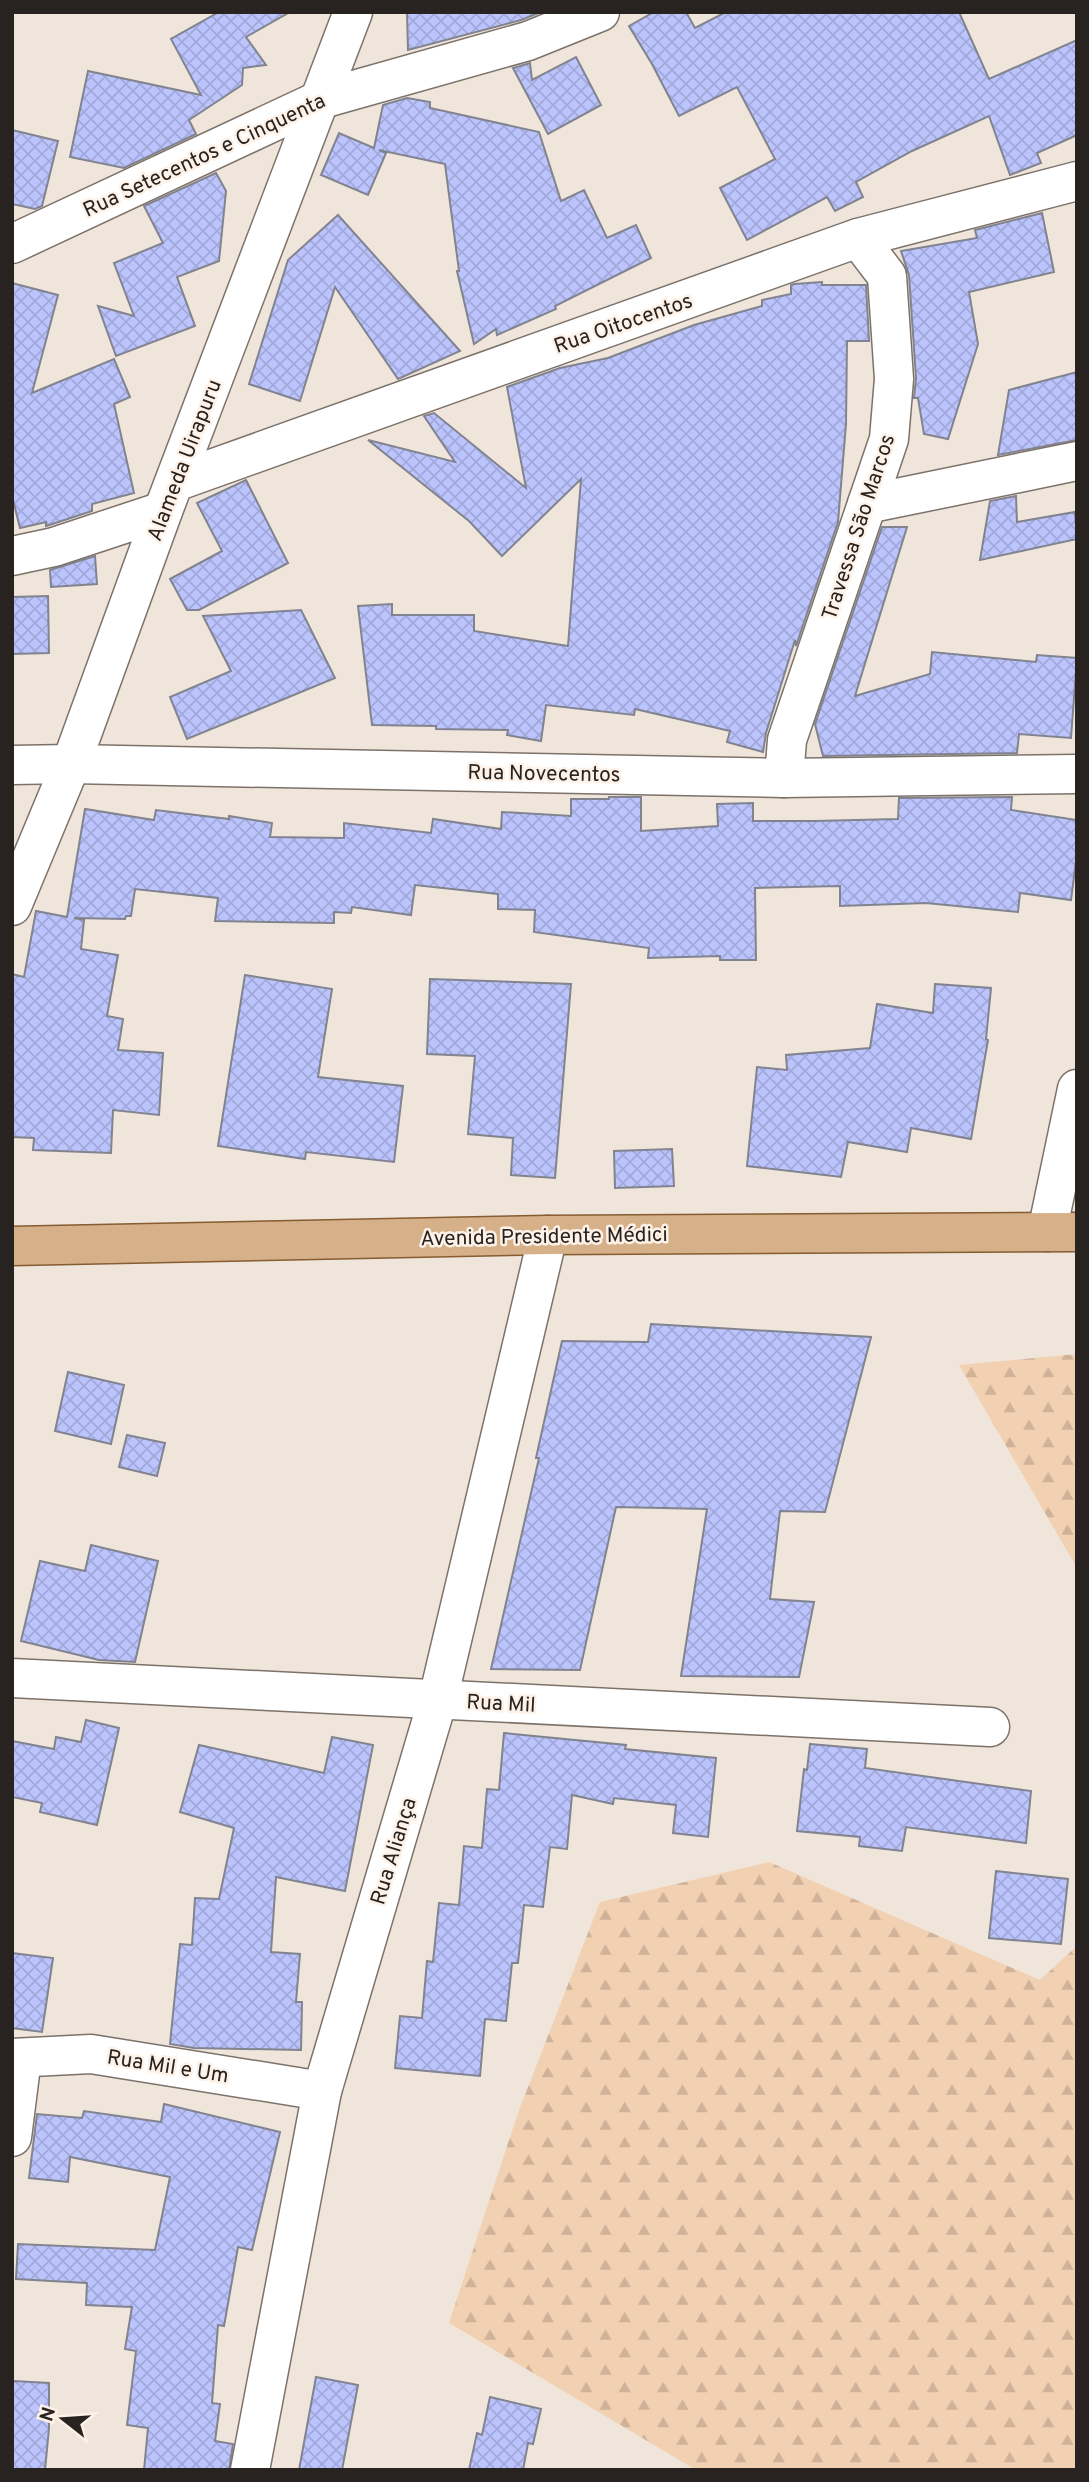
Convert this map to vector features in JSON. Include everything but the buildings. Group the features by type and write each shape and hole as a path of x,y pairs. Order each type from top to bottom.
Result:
{"main road":[{"name":"Avenida Presidente Médici","path":"12,1246 548,1235 1062,1232"}],"street":[{"name":"Alameda Uirapuru","path":"12,906 71,764 353,12"},
{"name":"Rua Setecentos e Cinquenta","path":"12,244 322,99 528,41 600,12"},
{"name":"Rua Oitocentos","path":"12,556 54,547 169,497 858,239 1077,181"},
{"name":"Travessa São Marcos","path":"784,778 787,740 889,439 894,379 887,276 858,239"},
{"path":"867,504 1077,461"},
{"name":"Rua Novecentos","path":"12,765 784,778 1077,774"},
{"path":"1062,1232 1077,1088"},
{"name":"Rua Aliança","path":"250,2470 322,2091 438,1699 548,1235"},
{"name":"Rua Mil","path":"12,1678 990,1727"},
{"name":"Rua Mil e Um","path":"17,2058 91,2054 322,2091"},
{"path":"12,2137 17,2058"}],"green space":[{"path":"1077,1354 1077,1568 959,1365"},
{"path":"769,1862 1040,1980 1077,1946 1077,2470 696,2470 449,2323 518,2113 600,1902"}]}
